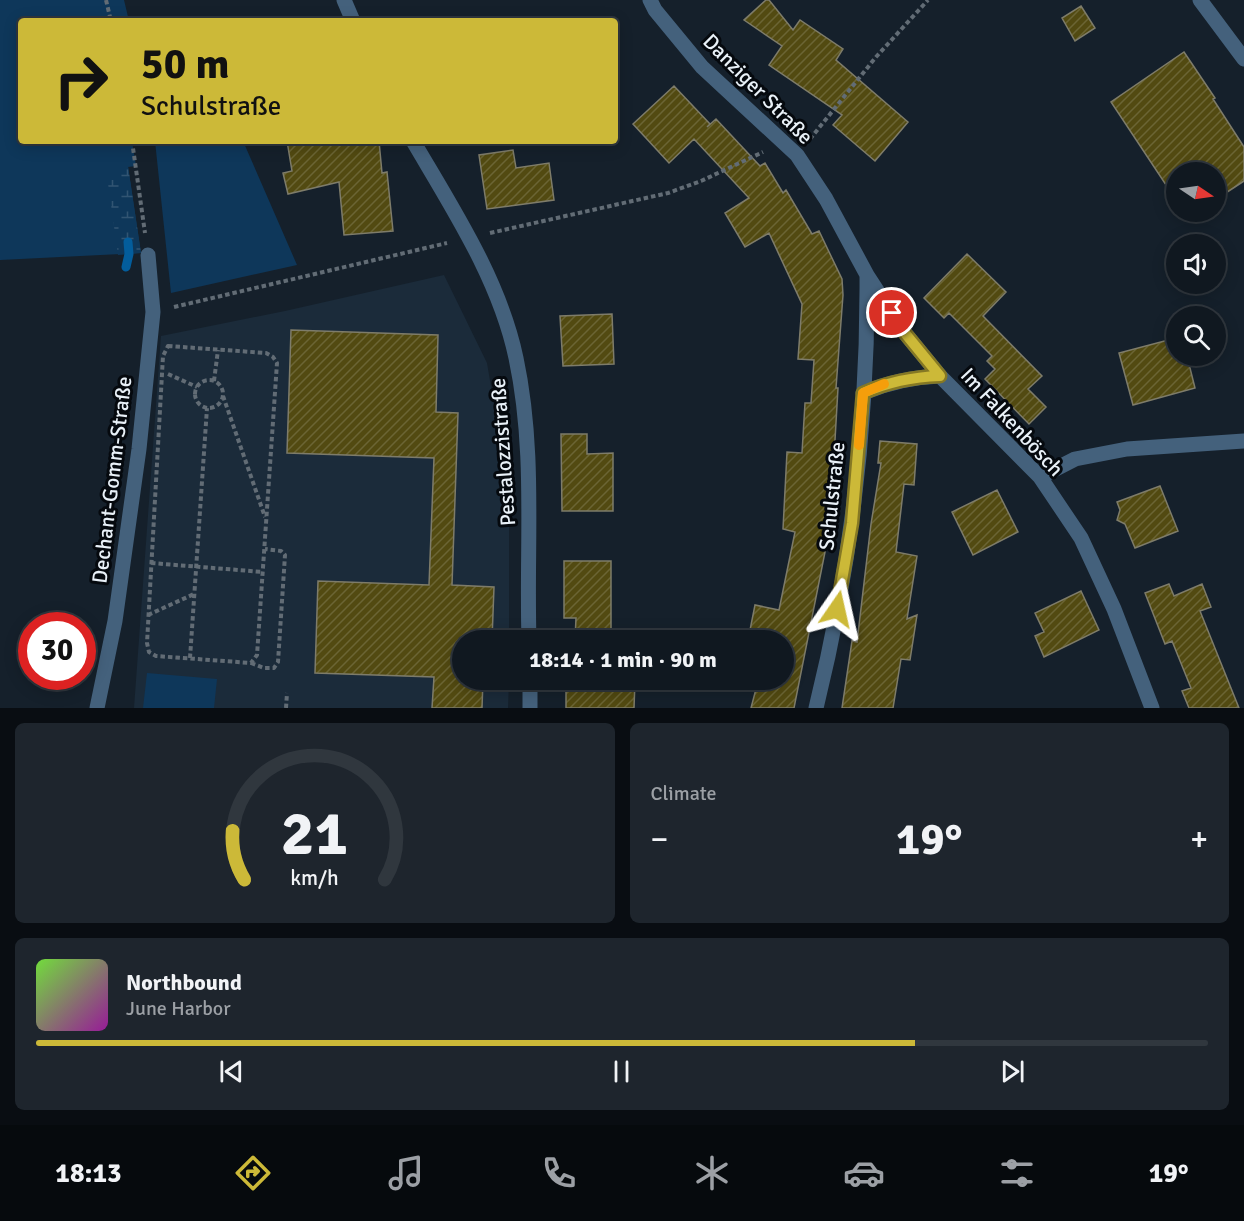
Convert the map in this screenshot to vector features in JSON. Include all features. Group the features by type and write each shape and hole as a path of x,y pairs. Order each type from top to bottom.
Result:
{"street":[{"path":"344,0 352,18"},
{"name":"Danziger Straße","path":"650,0 655,10 702,66 797,155 826,199 867,275"},
{"path":"1200,0 1244,59"},
{"name":"Pestalozzistraße","path":"415,144 468,238 497,297 516,357 525,410 530,502 529,630"},
{"name":"Dechant-Gomm-Straße","path":"97,708 115,621 139,448 153,312 148,255"},
{"name":"Im Falkenbösch","path":"867,275 904,332 940,376 1040,477 1081,538 1114,609 1152,708"},
{"name":"Schulstraße","path":"816,708 841,589 852,523 867,328 867,275"},
{"path":"863,393 885,384 916,376 940,376"},
{"path":"1040,477 1075,459 1127,449 1244,441"},
{"path":"530,690 530,708"}],"path":[{"path":"106,0 110,18"},
{"path":"797,155 876,57 928,0"},
{"path":"153,312 668,193 701,181 784,142"},
{"path":"132,144 148,255"},
{"path":"251,663 257,655 277,363 266,353 168,346 163,356 162,371 148,615 149,652 156,656 251,663 264,668 274,668 278,662 285,555 281,551 265,549"},
{"path":"214,381 218,350"},
{"path":"162,371 197,387"},
{"path":"207,408 197,400 197,387 204,381 214,381 221,386 267,521"},
{"path":"207,408 216,406 223,396"},
{"path":"190,659 207,408"},
{"path":"151,563 263,572"},
{"path":"148,615 194,594"},
{"path":"286,708 287,693"}],"shaded area":[{"path":"444,275 487,363 509,493 509,630 452,630 452,690 509,690 508,708 134,708 161,336"}],"green space":[{"path":"0,0 124,0 128,18 18,18 18,144 132,144 136,166 128,167 141,253 0,260"},
{"path":"155,144 244,144 297,265 171,293"},
{"path":"128,166 141,253 118,255 106,169"},
{"path":"147,673 217,679 214,708 143,708"}],"building":[{"path":"766,0 769,0 793,30 800,20 843,49 836,60 908,122 875,161 833,125 842,115 769,65 782,46 744,20"},
{"path":"1081,6 1095,28 1075,41 1062,18"},
{"path":"1184,52 1244,147 1244,181 1226,193 1226,162 1166,162 1166,185 1111,102"},
{"path":"674,86 710,124 707,127 716,119 760,166 765,163 783,193 786,190 812,234 819,231 842,279 830,527 794,708 751,708 756,690 794,690 794,630 750,630 755,605 779,610 795,532 783,529 787,452 802,453 805,403 811,403 814,360 798,359 802,304 769,233 745,247 725,213 749,198 694,139 669,163 633,124"},
{"path":"288,144 379,144 382,173 387,172 393,231 344,235 339,182 288,194 283,173 292,171"},
{"path":"513,150 516,168 549,163 554,200 487,209 479,155"},
{"path":"967,254 1006,292 983,316 1042,376 1028,389 1046,407 1029,424 985,379 995,369 987,361 992,356 949,313 944,318 924,298"},
{"path":"612,314 614,364 563,366 560,316"},
{"path":"291,330 438,335 436,412 458,413 452,585 494,587 492,630 452,630 452,690 483,690 482,708 432,708 434,677 315,673 318,581 429,585 434,458 287,453"},
{"path":"1166,341 1166,366 1190,366 1195,388 1133,405 1119,353"},
{"path":"561,434 587,434 587,454 613,453 613,511 562,511"},
{"path":"880,441 917,444 914,485 904,484 896,552 917,556 907,619 917,615 910,660 901,659 893,708 842,708 852,641 857,642 871,524 881,463 878,463"},
{"path":"1160,486 1178,531 1135,548 1125,524 1117,520 1120,510 1117,502"},
{"path":"997,490 1018,532 973,555 952,512"},
{"path":"564,561 611,561 611,630 575,630 576,618 564,618"},
{"path":"1169,584 1174,596 1202,584 1211,607 1200,611 1239,708 1189,708 1182,691 1191,688 1172,641 1165,644 1145,593"},
{"path":"1081,591 1099,630 1044,657 1035,636 1044,632 1035,613"},
{"path":"566,690 635,690 634,708 566,708"}],"waterway":[{"path":"126,267 129,254 128,242"}],"slow traffic":[{"path":"859,445 863,393 884,384"}],"route":[{"path":"837,609 852,523 863,393 885,384 916,376 940,376 904,332 892,313"}]}
